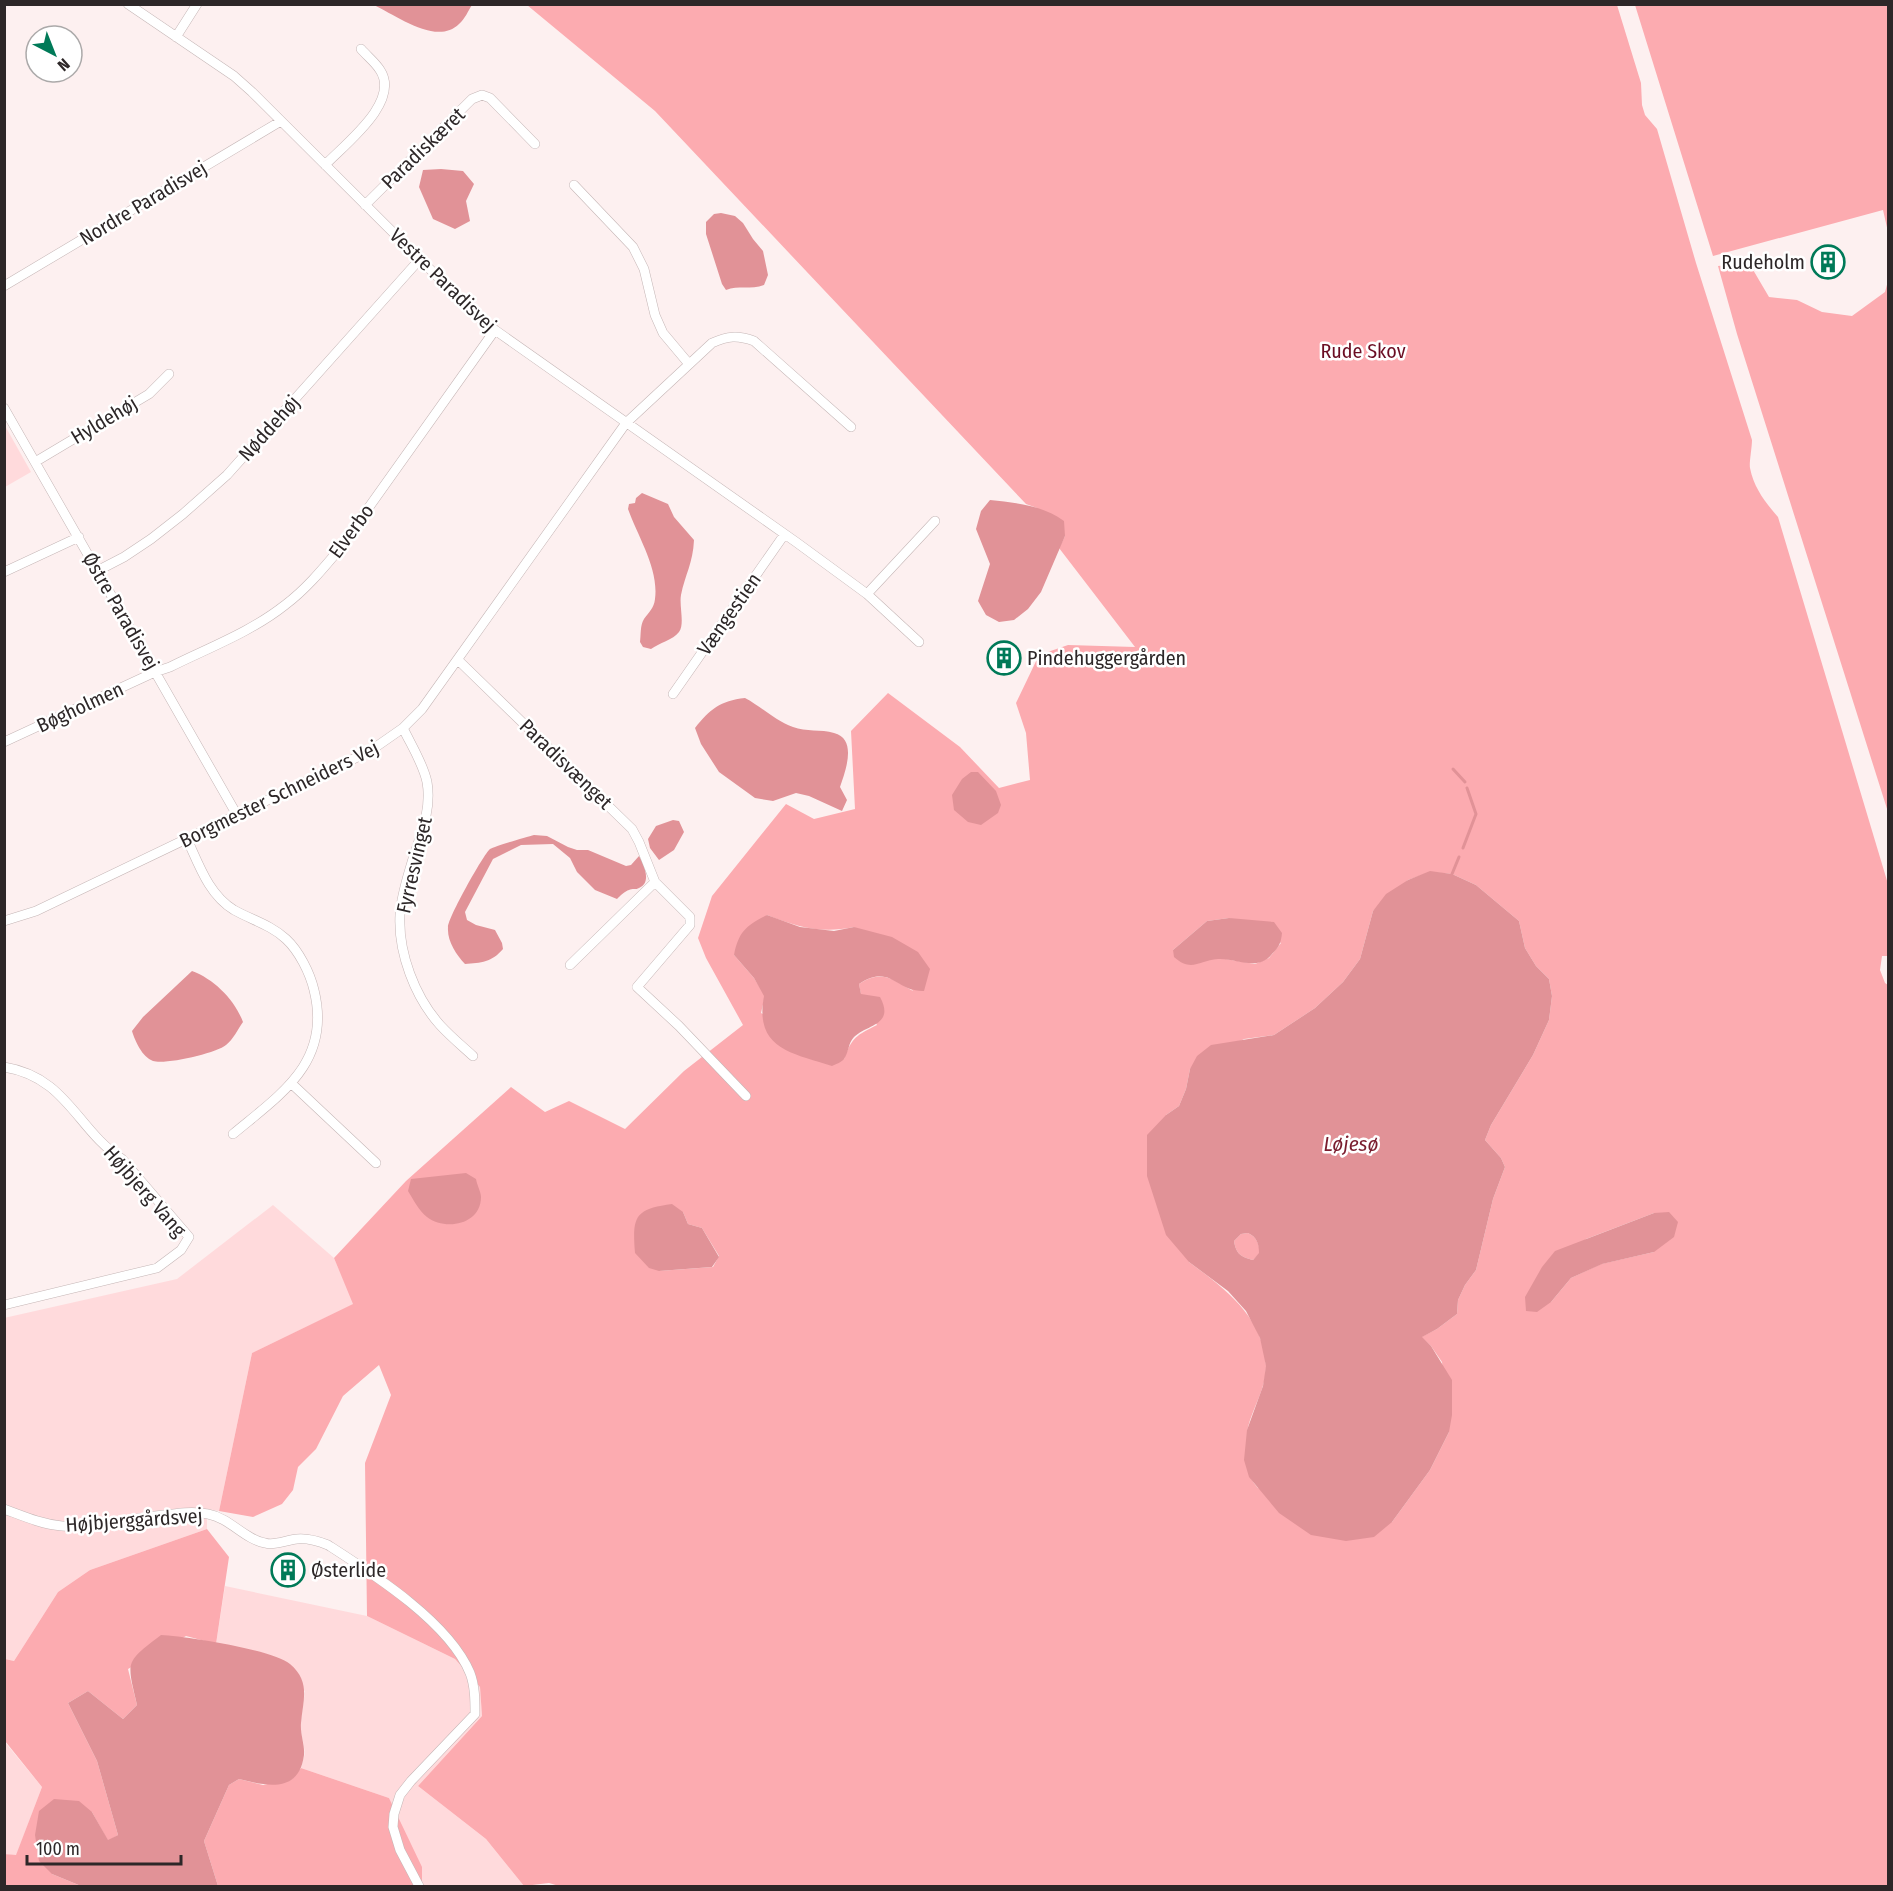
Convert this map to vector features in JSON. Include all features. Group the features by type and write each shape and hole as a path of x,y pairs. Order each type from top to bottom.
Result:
{"street":[{"name":"Vestre Paradisvej","path":"128,4 234,76 252,92 477,316 867,594 919,642"},
{"path":"176,37 197,4"},
{"path":"325,165 375,115 382,101 385,84 381,71 361,49"},
{"name":"Paradiskæret","path":"365,205 472,99 482,95 490,98 535,144"},
{"name":"Nordre Paradisvej","path":"4,286 281,121"},
{"path":"574,185 633,247 644,269 655,315 663,333 689,364"},
{"name":"Nøddehøj","path":"97,571 151,539 227,475 420,259"},
{"name":"Elverbo","path":"155,672 170,667 259,623 285,606 309,585 337,552 495,330"},
{"name":"Borgmester Schneiders Vej","path":"4,921 36,911 370,751 403,728 422,709 458,660 626,423 712,343 726,337 739,336 754,341 851,427"},
{"name":"Hyldehøj","path":"35,462 149,394 169,374"},
{"name":"Østre Paradisvej","path":"4,408 237,815"},
{"path":"867,594 935,520"},
{"name":"Vængestien","path":"673,694 784,534"},
{"path":"4,573 79,537"},
{"name":"Paradisvænget","path":"458,660 632,829 655,882 690,917 690,925 637,987 679,1026 746,1096"},
{"name":"Bøgholmen","path":"4,742 155,672"},
{"name":"Fyrresvinget","path":"403,728 423,769 428,799 426,817 405,884 400,916 403,948 411,978 424,1002 439,1024 473,1056"},
{"path":"187,839 207,882 218,897 234,909 269,926 287,940 301,959 311,980 318,1005 313,1047 292,1084 233,1134"},
{"path":"570,965 655,882"},
{"name":"Højbjerg Vang","path":"4,1067 41,1079 62,1095 111,1151 122,1159 189,1237 182,1250 157,1268 4,1305"},
{"path":"292,1084 376,1163"},
{"name":"Højbjerggårdsvej","path":"4,1509 38,1522 62,1526 85,1526 181,1513 207,1513 223,1518 265,1543 297,1539 316,1540 328,1545 396,1590 460,1653 470,1675 475,1695 475,1714 411,1781 400,1795 394,1814 393,1827 400,1850 419,1887"}],"shaded area":[{"path":"4,424 31,472 5,487 4,487"},
{"path":"273,1205 334,1258 354,1304 252,1353 219,1511 176,1509 67,1522 40,1517 5,1504 4,1318 177,1279"},
{"path":"4,1513 62,1531 86,1532 182,1519 207,1518 207,1529 90,1570 58,1592 14,1661 5,1659"},
{"path":"225,1586 367,1616 455,1659 480,1687 482,1716 418,1786 486,1839 524,1886 422,1886 389,1798 301,1768 305,1753 300,1726 305,1691 216,1644"},
{"path":"4,1741 42,1787 16,1856 5,1854"}],"green space":[{"name":"Rude Skov","path":"527,5 1617,5 1641,83 1645,115 1657,129 1696,263 1752,440 1750,466 1754,482 1778,517 1888,884 1888,956 1882,956 1880,970 1888,985 1888,1886 559,1886 549,1883 524,1886 486,1839 418,1786 482,1716 480,1687 455,1659 367,1616 365,1463 391,1395 379,1365 343,1396 316,1449 298,1467 293,1490 282,1504 253,1517 219,1511 252,1353 353,1304 334,1258 406,1181 511,1087 545,1112 569,1101 625,1129 684,1071 743,1025 706,958 698,938 712,896 786,804 814,819 855,809 851,731 888,693 960,747 999,788 1030,780 1026,733 1016,703 1039,655 1068,645 1135,647 1059,548 1065,536 1037,508 1026,504 655,111","holes":["1430,872 1452,874 1476,885 1519,921 1525,948 1536,966 1549,979 1552,996 1549,1020 1533,1055 1491,1125 1485,1140 1501,1158 1505,1167 1493,1199 1476,1270 1458,1300 1457,1314 1437,1329 1421,1337 1431,1346 1442,1362 1449,1432 1430,1470 1392,1522 1258,1488 1250,1476 1247,1430 1266,1373 1263,1348 1258,1332 1240,1305 1189,1262 1166,1115 1179,1106 1186,1089 1190,1069 1244,1039 1274,1035 1315,1008 1343,982 1360,959 1373,911 1408,880","767,915 810,928 831,930 854,927 913,991 881,976 859,984 861,995 877,1025 856,1038 844,1059 761,1013 765,996 754,978 734,955","1229,918 1281,943 1269,958 1255,964 1173,950 1207,921","683,1212 688,1224 702,1228 719,1256 713,1267 659,1271","1654,1213 1654,1252 1601,1264 1571,1278 1551,1302 1586,1239"]},
{"path":"1635,5 1888,5 1888,232 1883,210 1713,256"},
{"path":"1749,263 1769,297 1797,300 1822,312 1852,316 1885,292 1888,281 1888,812 1737,334 1718,266"},
{"path":"1248,1233 1255,1239 1260,1250 1253,1260 1240,1254 1234,1241 1241,1234"},
{"path":"207,1529 229,1557 216,1644 186,1636 128,1669 137,1705 123,1719 88,1691 68,1703 97,1761 118,1835 108,1841 92,1812 52,1874 81,1886 5,1886 4,1854 16,1855 42,1787 5,1741 5,1659 14,1661 58,1592 90,1570"},
{"path":"301,1768 389,1798 422,1867 422,1886 218,1886 204,1841 229,1785 239,1779 263,1785 292,1779"}],"water":[{"path":"374,5 472,5 459,24 450,30 440,32 417,27"},
{"path":"423,170 463,171 474,184 466,201 470,221 455,229 433,219 419,187"},
{"path":"714,214 735,216 743,223 763,251 768,275 764,285 726,290 722,284 706,234 706,222"},
{"path":"642,493 668,504 674,517 694,540 681,595 681,629 673,637 651,649 643,647 640,642 643,621 654,602 654,576 628,509 629,504 635,503 636,498"},
{"path":"990,500 1038,508 1064,521 1065,536 1041,592 1028,609 1014,620 999,622 986,615 978,601 990,564 976,529 981,511"},
{"path":"745,698 793,727 841,736 848,749 845,773 840,787 847,800 842,811 809,796 796,793 773,801 755,798 719,772 701,744 695,728 716,707 729,701"},
{"path":"971,772 978,772 996,791 1001,805 998,813 981,825 968,822 954,810 952,795 962,779"},
{"path":"673,820 679,821 684,832 674,850 659,860 650,848 648,839 656,826"},
{"path":"534,835 547,836 568,847 588,850 626,866 631,865 639,856 645,868 645,882 643,886 627,891 617,899 595,890 577,872 570,858 553,844 521,845 493,859 465,912 467,920 495,930 503,949 495,957 486,961 465,964 453,947 448,927 466,887 490,849"},
{"name":"Løjesø","path":"1430,871 1452,874 1476,885 1519,921 1525,948 1536,966 1549,979 1552,996 1549,1020 1533,1055 1491,1125 1485,1140 1501,1158 1505,1167 1493,1199 1476,1270 1458,1300 1457,1314 1422,1337 1431,1346 1452,1380 1452,1415 1449,1432 1430,1470 1392,1522 1374,1537 1346,1541 1311,1535 1279,1513 1249,1477 1244,1460 1247,1430 1263,1386 1266,1366 1260,1338 1246,1311 1228,1291 1189,1262 1166,1235 1147,1176 1147,1135 1166,1115 1179,1106 1186,1089 1190,1069 1197,1056 1211,1045 1274,1035 1315,1008 1343,982 1360,959 1373,911 1386,894 1408,880","holes":["1248,1233 1257,1241 1259,1250 1253,1260 1240,1254 1234,1241 1241,1234"]},
{"path":"767,915 800,927 834,931 854,927 892,937 918,952 930,969 924,991 914,990 886,977 870,978 859,984 861,994 880,997 884,1013 878,1023 854,1037 843,1060 832,1066 790,1052 771,1038 762,1014 764,996 754,978 734,955 738,940 744,930"},
{"path":"1229,918 1274,922 1282,933 1278,947 1266,959 1254,963 1218,959 1191,965 1180,962 1174,957 1173,950 1207,921"},
{"path":"192,971 208,979 223,991 235,1006 243,1022 231,1040 221,1048 179,1060 153,1061 142,1052 132,1031 143,1017"},
{"path":"466,1173 476,1179 481,1197 475,1214 461,1223 443,1224 427,1217 408,1191 411,1179"},
{"path":"672,1204 683,1212 688,1224 702,1228 719,1257 712,1267 659,1271 649,1268 635,1253 634,1230 638,1217 650,1209"},
{"path":"1669,1212 1678,1222 1674,1237 1654,1252 1602,1264 1571,1278 1551,1302 1537,1312 1526,1311 1525,1297 1542,1267 1555,1251 1654,1213"},
{"path":"161,1635 248,1649 290,1664 301,1678 304,1692 301,1727 304,1755 301,1768 296,1776 280,1784 260,1784 239,1779 229,1785 204,1841 218,1886 81,1886 52,1874 39,1861 35,1835 39,1811 54,1799 79,1801 92,1812 108,1840 118,1835 97,1761 68,1703 88,1691 123,1719 137,1705 131,1679 131,1664 140,1652"}],"waterway":[{"path":"1453,769 1465,782"},
{"path":"1463,848 1476,814 1467,788"},
{"path":"1452,874 1459,857"}],"place":[{"name":"Rudeholm","path":"1828,262"},
{"name":"Pindehuggergården","path":"1004,658"},
{"name":"Østerlide","path":"288,1570"}]}
